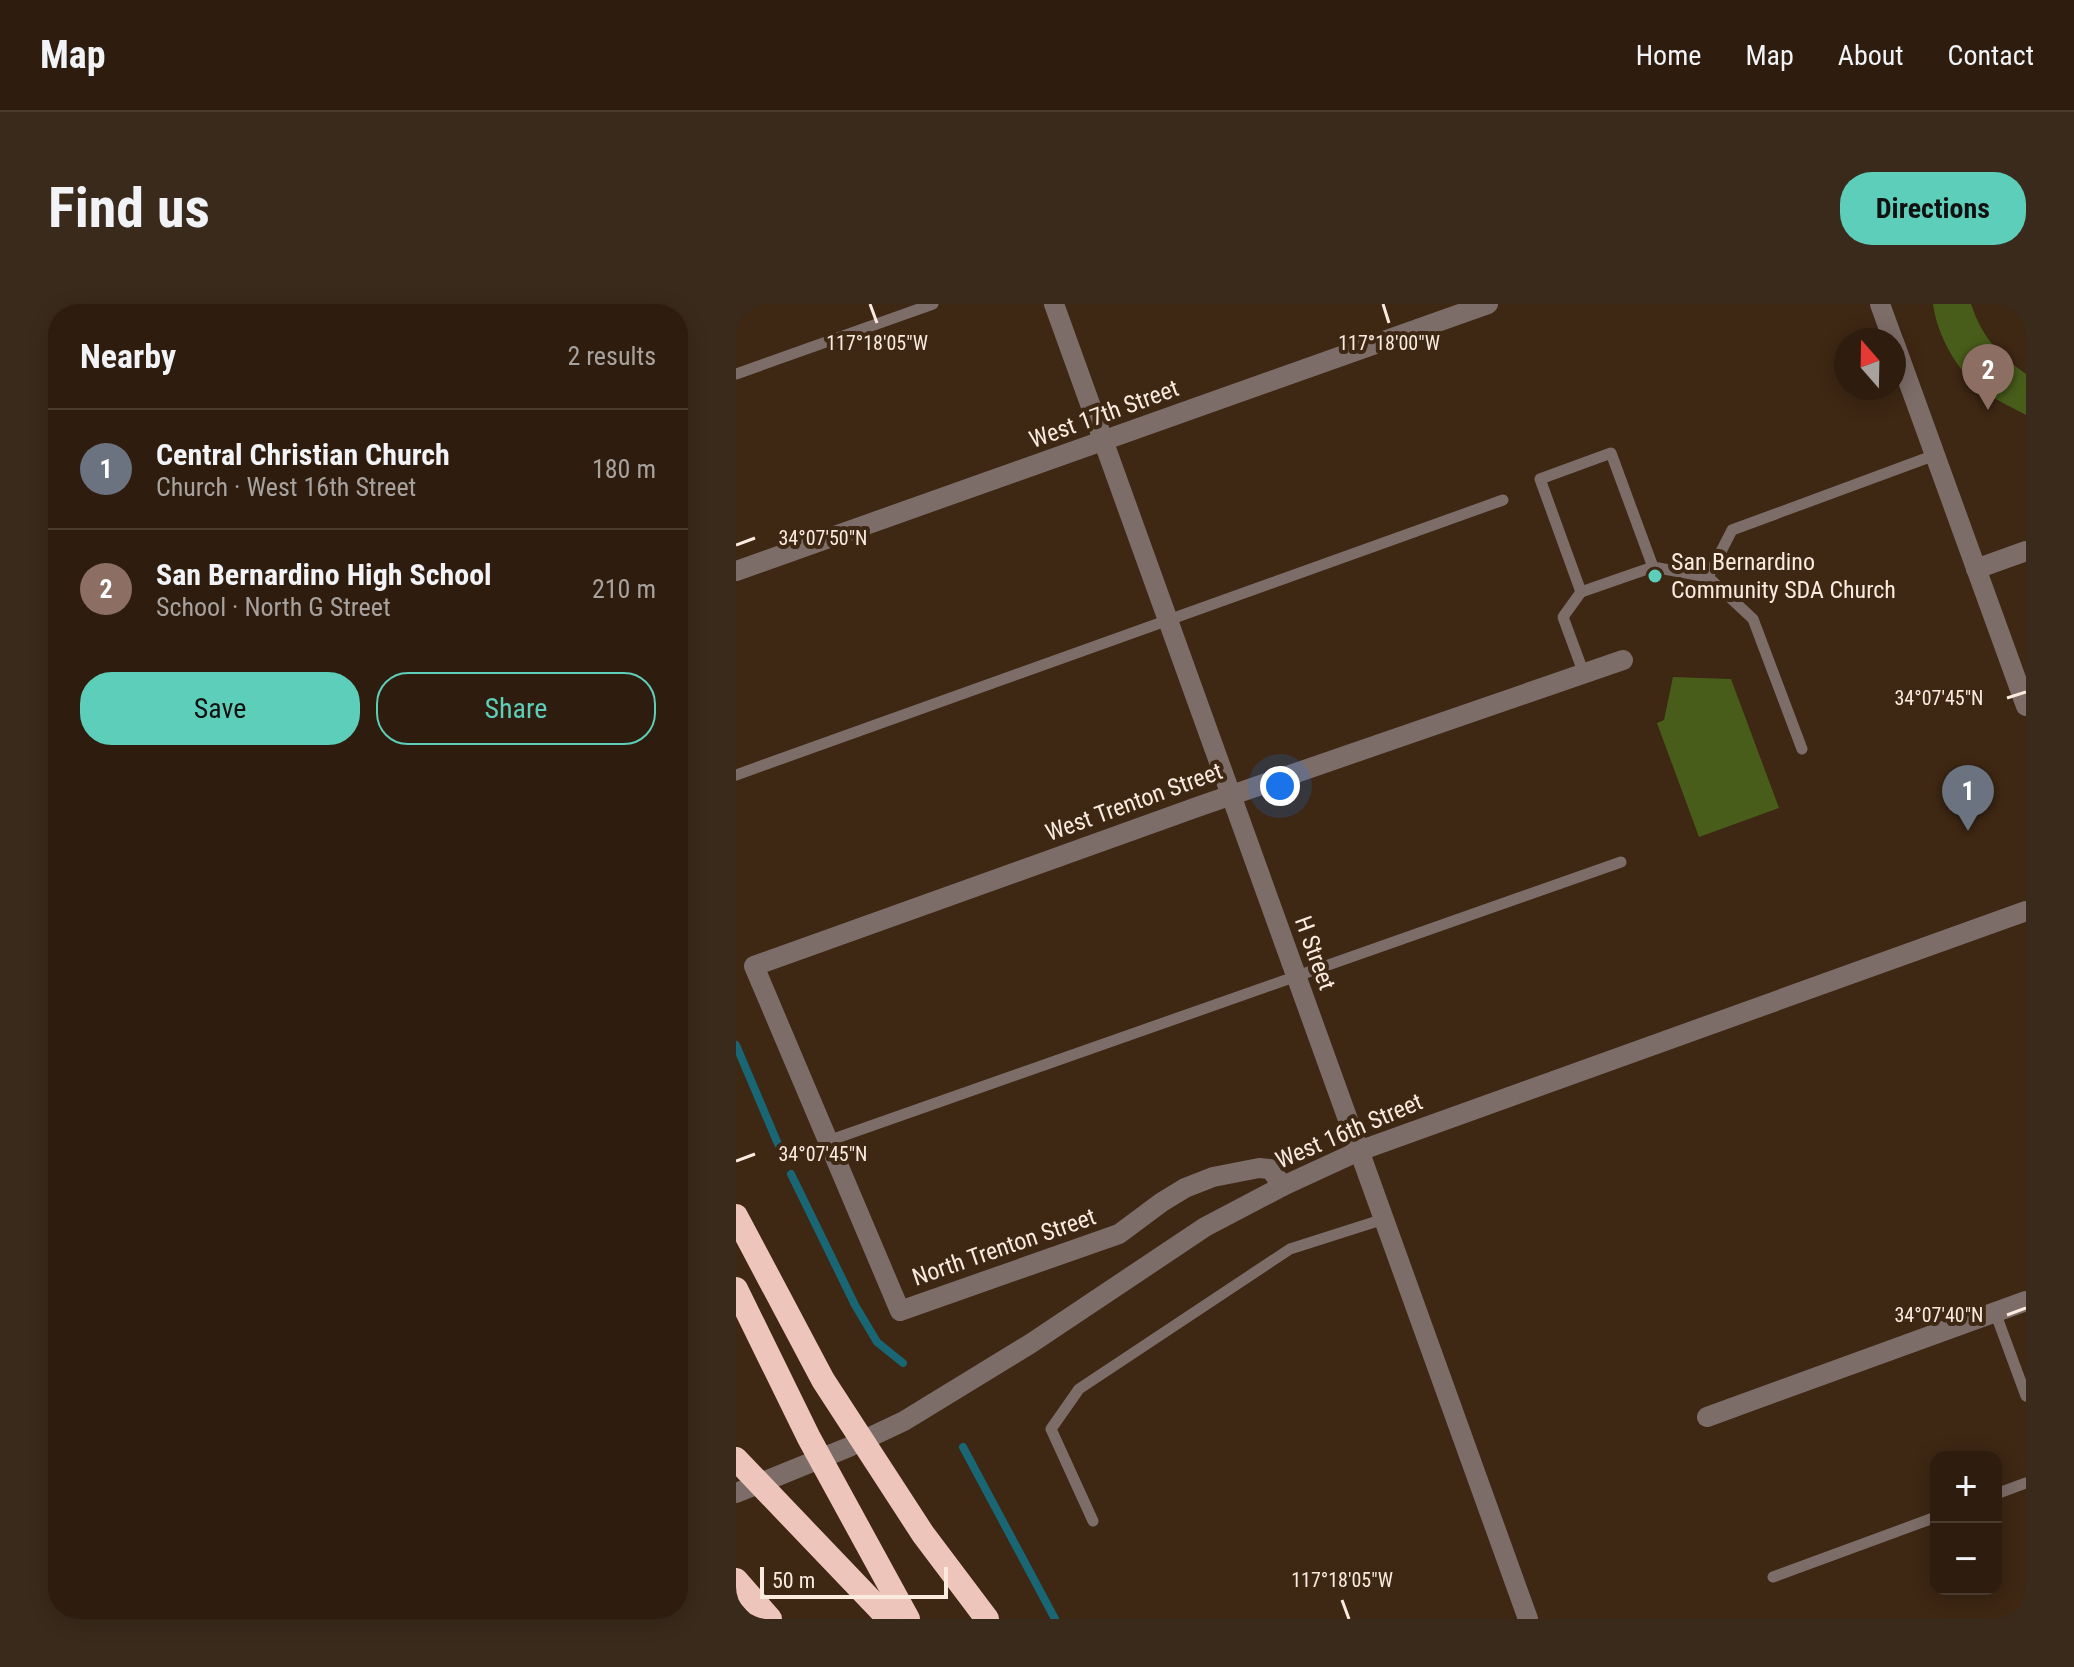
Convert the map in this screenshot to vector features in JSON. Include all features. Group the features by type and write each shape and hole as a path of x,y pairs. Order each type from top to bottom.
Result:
{"highway":[{"path":"736,1216 823,1380 923,1534 987,1619"},
{"path":"736,1289 809,1438 908,1619"},
{"path":"736,1459 889,1619"},
{"path":"736,1580 770,1619"}],"street":[{"name":"H Street","path":"1054,304 1528,1619"},
{"name":"West 17th Street","path":"736,571 1488,304"},
{"path":"1880,304 1889,328"},
{"path":"1906,374 2026,706"},
{"path":"1976,569 2026,551"},
{"name":"West Trenton Street","path":"754,966 1231,795 1623,660"},
{"name":"West 16th Street","path":"736,1493 836,1453 904,1421 1030,1344 1205,1227 1359,1151 2026,911"},
{"name":"North Trenton Street","path":"754,966 900,1311 1119,1234 1174,1195 1213,1177 1259,1168 1270,1169 1283,1186"},
{"path":"1707,1417 2026,1301"}],"lane":[{"path":"736,374 933,304"},
{"path":"1581,592 1540,479 1611,453 1653,567"},
{"path":"1708,577 1732,530 1935,455"},
{"path":"736,775 1503,500"},
{"path":"1584,674 1563,617 1581,592 1653,567 1708,577 1753,619 1802,749"},
{"path":"828,1141 1621,862"},
{"path":"1093,1521 1051,1429 1079,1389 1290,1249 1384,1219"},
{"path":"1995,1312 2026,1396"},
{"path":"2002,1492 2026,1483"},
{"path":"1773,1577 1930,1519"}],"green space":[{"path":"1933,304 1971,304 1992,344 2026,374 2026,415 1987,394 1964,373 1944,340"},
{"path":"1673,677 1731,679 1779,808 1699,837 1657,723 1664,720"}],"waterway":[{"path":"736,1045 778,1144"},
{"path":"791,1174 855,1305 877,1342 903,1363"},
{"path":"963,1447 1055,1619"}],"place":[{"name":"San Bernardino High School","path":"1988,410"},
{"name":"San Bernardino Community SDA Church","path":"1655,576"},
{"name":"Central Christian Church","path":"1968,831"}]}
